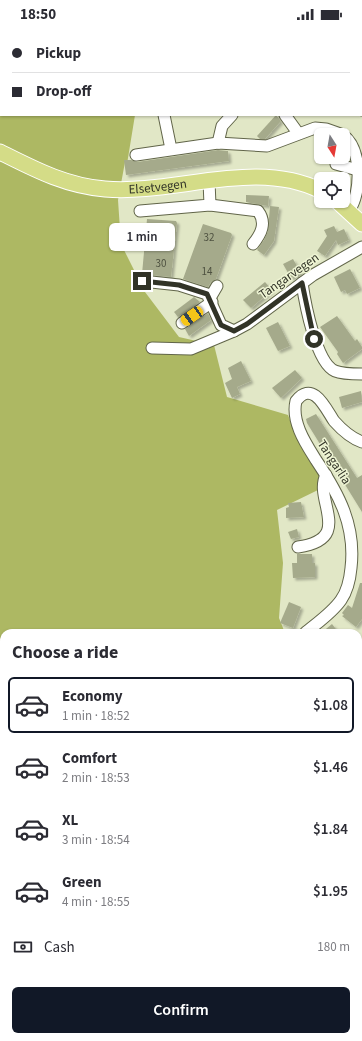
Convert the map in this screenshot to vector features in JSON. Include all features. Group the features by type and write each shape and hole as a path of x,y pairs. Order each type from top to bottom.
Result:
{"main road":[{"name":"Elsetvegen","path":"0,152 56,179 92,188 122,190 209,181 270,178 299,182 314,188"},
{"path":"345,208 358,219"}],"street":[{"path":"164,116 171,149"},
{"path":"218,143 222,126 231,116"},
{"path":"286,116 298,133"},
{"path":"136,155 218,143 267,146 298,133 314,128"},
{"path":"358,142 361,171 358,219"},
{"path":"336,164 361,171"},
{"path":"209,181 210,205"},
{"path":"140,211 210,205 258,212 262,218 262,229 253,244"},
{"name":"Tangarvegen","path":"152,348 191,349 234,331 247,324 302,283 362,247"},
{"path":"142,281 195,289 207,294 221,325 234,331"},
{"path":"302,283 314,339 328,366 339,372 362,374"},
{"path":"182,323 211,300 218,286"},
{"name":"Tangarlia","path":"310,629 342,599 350,578 352,547 348,517 339,496 300,433 295,406 298,398 309,394 317,396 342,430 362,442"},
{"path":"298,547 321,540 325,534 329,519 329,511 323,486 326,475"}],"green space":[{"path":"0,116 135,116 127,164 125,162 118,200 121,244 145,292 179,337 214,345 227,397 288,415 296,436 320,473 318,490 277,510 283,563 279,618 283,629 0,629"}],"building":[{"path":"275,116 281,121 265,139 260,139 257,136"},
{"path":"218,150 228,151 229,161 126,175 124,160 137,162"},
{"path":"246,195 269,196 268,206 246,202"},
{"path":"270,206 279,207 274,241 264,255 257,250 268,231"},
{"path":"147,219 176,221 177,223 171,277 142,274"},
{"path":"203,224 231,233 232,235 216,279 211,282 208,287 183,279"},
{"path":"334,226 337,232 344,229 349,240 338,245 336,240 325,256 317,251 327,236 324,230"},
{"path":"293,259 301,273 291,278 283,264"},
{"path":"350,269 360,288 347,294 345,290 341,292 334,277"},
{"path":"265,282 272,290 251,308 243,300"},
{"path":"194,297 200,302 178,317 174,312"},
{"path":"208,313 211,320 189,336 185,329"},
{"path":"337,316 355,341 357,339 362,347 362,349 343,363 337,354 338,352 320,327"},
{"path":"278,322 290,346 278,351 266,328"},
{"path":"241,361 251,381 237,387 240,394 232,398 225,383 232,379 228,368"},
{"path":"295,370 302,378 281,398 272,388"},
{"path":"361,391 362,402 342,408 339,397"},
{"path":"316,414 357,478 362,475 362,512 307,423 306,419"},
{"path":"301,502 304,517 286,518 286,508 289,507 288,503"},
{"path":"297,529 299,537 291,539 288,532"},
{"path":"297,554 312,554 312,563 315,563 315,577 293,578 292,563 297,563"},
{"path":"360,583 362,583 362,619 356,627 342,616 344,615 342,613 348,605 352,608"},
{"path":"289,602 301,607 293,628 280,623"},
{"path":"332,624 336,629 326,629"}],"route":[{"path":"142,281 179,285 202,291 210,298 221,325 234,331 247,324 302,283 314,339"}]}
